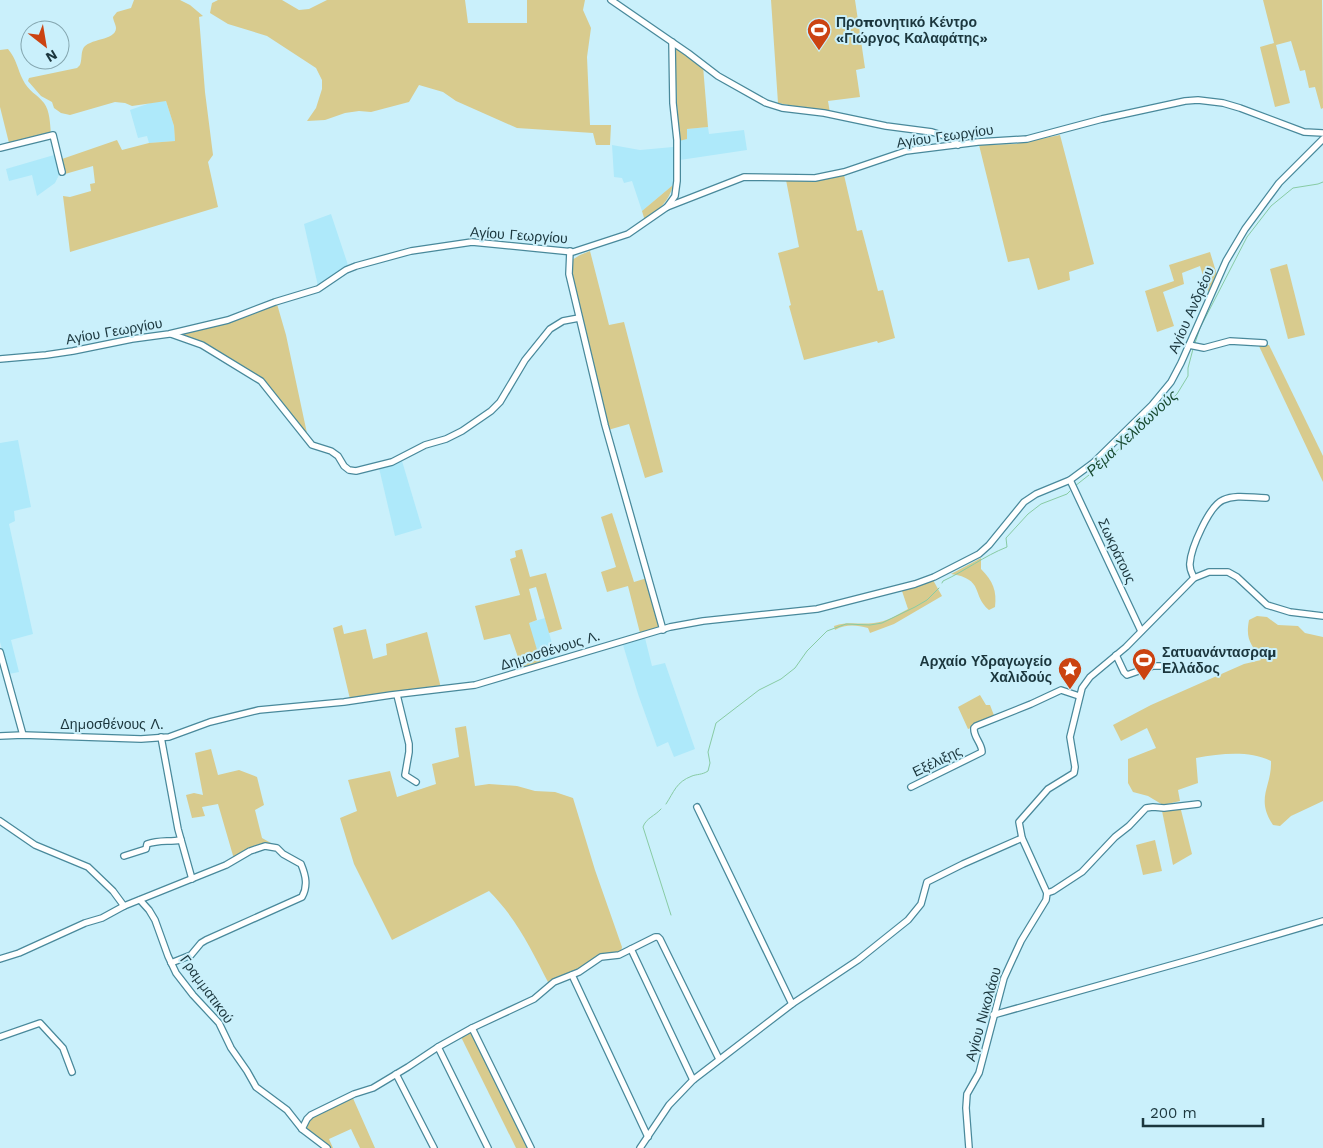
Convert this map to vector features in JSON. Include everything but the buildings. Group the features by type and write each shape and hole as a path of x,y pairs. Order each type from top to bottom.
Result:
{"street":[{"path":"611,0 718,76 766,103 782,108 932,132 951,138 958,145"},
{"path":"667,207 675,196 677,181 672,42"},
{"name":"Αγίου Γεωργίου","path":"0,359 46,355 132,338 169,334 243,315 275,302 318,289 351,268 420,249 472,242 570,252 587,248 628,234 667,207 744,178 815,178 844,172 904,152 978,142 1026,139 1102,119 1185,101 1198,100 1240,108 1304,132 1323,133"},
{"path":"0,148 53,135 62,172"},
{"name":"Αγίου Ανδρέου","path":"1070,480 1093,463 1152,405 1173,379 1226,261 1245,229 1279,183 1323,139"},
{"path":"570,252 569,274 605,425 663,630"},
{"path":"169,334 202,345 261,381 312,445 331,451 338,456 349,470 356,471 392,462 425,445 446,439 462,431 472,422 491,411 500,402 521,366 550,329 563,321 579,318"},
{"path":"1189,345 1204,348 1230,341 1264,343"},
{"name":"Δημοσθένους Λ.","path":"0,736 142,739 169,737 210,722 258,710 476,686 663,630 703,621 817,609 934,577 979,554 989,546 1024,502 1036,494 1070,480"},
{"name":"Σωκράτους","path":"1070,480 1141,631"},
{"path":"1194,578 1190,568 1191,558 1204,523 1214,507 1224,499 1266,498"},
{"path":"1198,804 1146,808 1082,872 1047,893 1022,838 1019,822 1023,815 1048,789 1074,774 1075,766 1070,737 1082,688 1090,677 1116,655 1194,578 1209,572 1228,572 1273,608 1323,616"},
{"path":"0,652 23,735"},
{"path":"1116,655 1127,675 1153,666 1170,666"},
{"name":"Εξέλιξης","path":"911,787 982,752 982,748 974,733 976,726 1061,690 1079,696"},
{"path":"397,695 409,744 405,775 416,782"},
{"path":"161,737 171,796 192,879"},
{"path":"697,807 792,1004"},
{"path":"0,821 35,844 88,867 109,887 124,906"},
{"path":"640,1148 669,1105 694,1080 792,1004 858,960 908,920 922,904 925,886 930,880 1022,838"},
{"path":"124,856 146,849 146,844 156,841 181,840"},
{"path":"0,959 19,954 85,923 102,918 124,906 226,865 250,851 265,846 277,848 301,864 307,881 304,893 297,900 206,940 201,943 192,955 171,963"},
{"name":"Αγίου Νικολάου","path":"969,1148 966,1108 967,1094 979,1073 993,1015 1012,957 1046,900 1047,893"},
{"name":"Γραμματικού","path":"140,900 155,920 171,963 184,984 219,1023 231,1048 247,1070 256,1087 287,1110 302,1129 327,1148"},
{"path":"993,1015 1200,958 1323,921"},
{"path":"302,1129 307,1119 312,1115 354,1094 365,1091 472,1028 534,999 554,982 586,968 601,957 619,955 658,937 719,1059"},
{"path":"631,949 694,1080"},
{"path":"572,975 648,1137"},
{"path":"0,1036 40,1024 63,1048 72,1072"},
{"path":"472,1028 531,1148"},
{"path":"438,1047 488,1148"},
{"path":"396,1074 434,1148"}],"shaded area":[{"path":"134,0 180,0 190,5 203,16 199,17 205,92 213,155 208,162 218,207 70,252 63,196 70,197 91,191 90,184 95,183 93,166 65,174 62,159 117,140 122,150 149,143 175,141 174,126 166,101 132,106 115,102 70,115 61,113 54,108 52,102 41,96 28,81 29,78 77,68 80,65 82,51 86,45 112,35 116,27 113,17 117,12 131,8"},
{"path":"218,0 282,0 299,10 309,9 327,0 465,0 468,23 527,23 527,0 585,0 583,10 591,28 587,57 590,125 611,125 610,145 596,145 593,133 517,128 456,101 443,92 419,85 409,102 371,112 359,111 345,113 325,120 307,121 316,108 322,89 322,80 316,68 267,36 228,24 210,13 212,3"},
{"name":"Προπονητικό Κέντρο «Γιώργος Καλαφάτης»","path":"771,0 855,0 865,68 856,70 860,97 828,101 830,113 778,103"},
{"path":"1263,0 1322,0 1323,108 1321,109 1315,87 1309,88 1305,70 1300,71 1291,41 1276,45 1290,103 1275,107 1260,47 1274,43"},
{"path":"674,45 703,66 708,127 687,129 687,139 679,141"},
{"path":"8,49 25,84 46,106 51,134 9,143 0,107 0,50"},
{"path":"161,100 166,101 174,126 175,141 149,143 147,136 138,138 130,110"},
{"path":"708,127 709,134 744,130 747,150 680,160 679,141 686,129"},
{"path":"1060,135 1094,264 1069,272 1070,280 1038,290 1029,258 1008,262 979,145 1015,144"},
{"path":"612,145 640,150 673,147 673,185 642,211 632,181 624,183 622,178 614,177"},
{"path":"54,155 60,173 55,183 37,196 32,175 9,181 6,169"},
{"path":"844,175 857,231 862,230 878,291 883,290 895,338 804,360 789,306 791,305 778,253 799,247 786,180 814,180"},
{"path":"673,185 666,201 645,221 642,211"},
{"path":"331,214 348,265 324,284 318,286 304,224"},
{"path":"590,251 609,325 624,322 663,472 645,478 629,424 608,430 571,273 572,260"},
{"path":"1210,252 1217,275 1209,294 1200,266 1182,273 1184,284 1163,292 1174,326 1157,332 1145,291 1174,281 1169,265"},
{"path":"1287,264 1305,335 1288,339 1270,269"},
{"path":"277,304 286,335 308,438 280,399 261,378 178,333 246,317"},
{"path":"1258,344 1269,345 1323,456 1323,482"},
{"path":"18,440 31,507 14,511 15,521 9,524 33,634 11,640 19,672 9,674 0,642 0,443"},
{"path":"402,461 422,528 395,536 379,468"},
{"path":"612,513 634,582 647,578 661,626 640,633 628,586 607,592 601,572 616,567 601,517"},
{"path":"522,549 530,577 546,573 562,629 549,633 536,587 529,589 537,620 529,623 541,663 522,669 510,634 484,640 475,606 520,595 510,559 516,557 515,551"},
{"path":"981,558 981,569 989,578 995,591 995,607 989,610 969,580 962,576 951,574"},
{"path":"933,580 942,596 894,624 870,633 868,628 855,626 847,626 835,630 834,626 849,623 878,622 896,616 908,609 902,591"},
{"path":"1257,616 1267,617 1278,625 1298,626 1305,633 1323,637 1323,801 1291,816 1280,826 1273,825 1265,807 1271,761 1243,754 1224,754 1196,758 1198,783 1178,790 1180,801 1163,805 1148,796 1133,792 1128,783 1128,759 1156,748 1147,728 1121,741 1113,725 1151,705 1244,664 1261,660 1250,642 1248,633 1249,620"},
{"path":"545,618 556,658 541,663 528,623"},
{"path":"342,625 344,634 366,629 373,659 387,655 386,644 427,632 441,688 350,699 333,628"},
{"path":"645,638 652,666 665,663 695,749 674,757 668,742 657,747 623,645"},
{"path":"980,695 986,705 990,705 995,718 968,729 958,707"},
{"path":"466,726 475,786 489,784 517,786 535,791 555,792 573,798 595,870 622,947 621,952 610,955 578,971 559,977 549,984 516,924 489,891 392,940 354,864 340,818 357,811 348,780 390,771 397,797 436,784 432,764 459,757 455,728"},
{"path":"211,749 218,775 239,770 257,777 264,805 255,810 262,838 271,843 263,844 234,859 218,804 202,807 205,816 192,818 186,795 194,793 203,795 195,753"},
{"path":"1181,810 1192,854 1173,865 1162,811"},
{"path":"1155,840 1162,871 1143,875 1136,845"},
{"path":"472,1031 529,1148 516,1148 461,1037"},
{"path":"352,1096 375,1148 360,1148 351,1129 329,1139 333,1148 330,1148 306,1129 312,1117"}],"waterway":[{"name":"Ρέμα Χελιδωνούς","path":"1195,343 1200,328 1247,237 1271,206 1293,188 1323,182"},
{"name":"Ρέμα Χελιδωνούς","path":"1075,486 1103,464 1177,394 1188,376 1193,349"},
{"name":"Ρέμα Χελιδωνούς","path":"942,583 982,559 1007,547 1006,538 1028,514 1041,504 1067,494 1070,491"},
{"name":"Ρέμα Χελιδωνούς","path":"666,804 682,781 708,771 710,763 708,752 716,723 759,690 781,679 795,668 807,651 827,631 846,624 870,625 882,623 927,600 939,588"},
{"name":"Ρέμα Χελιδωνούς","path":"661,809 646,821 643,827 671,915"}],"place":[{"name":"Προπονητικό Κέντρο «Γιώργος Καλαφάτης»","path":"819,51"},
{"name":"Σατυανάντασραμ Ελλάδος","path":"1144,681"},
{"name":"Αρχαίο Υδραγωγείο Χαλιδούς","path":"1070,690"}]}
